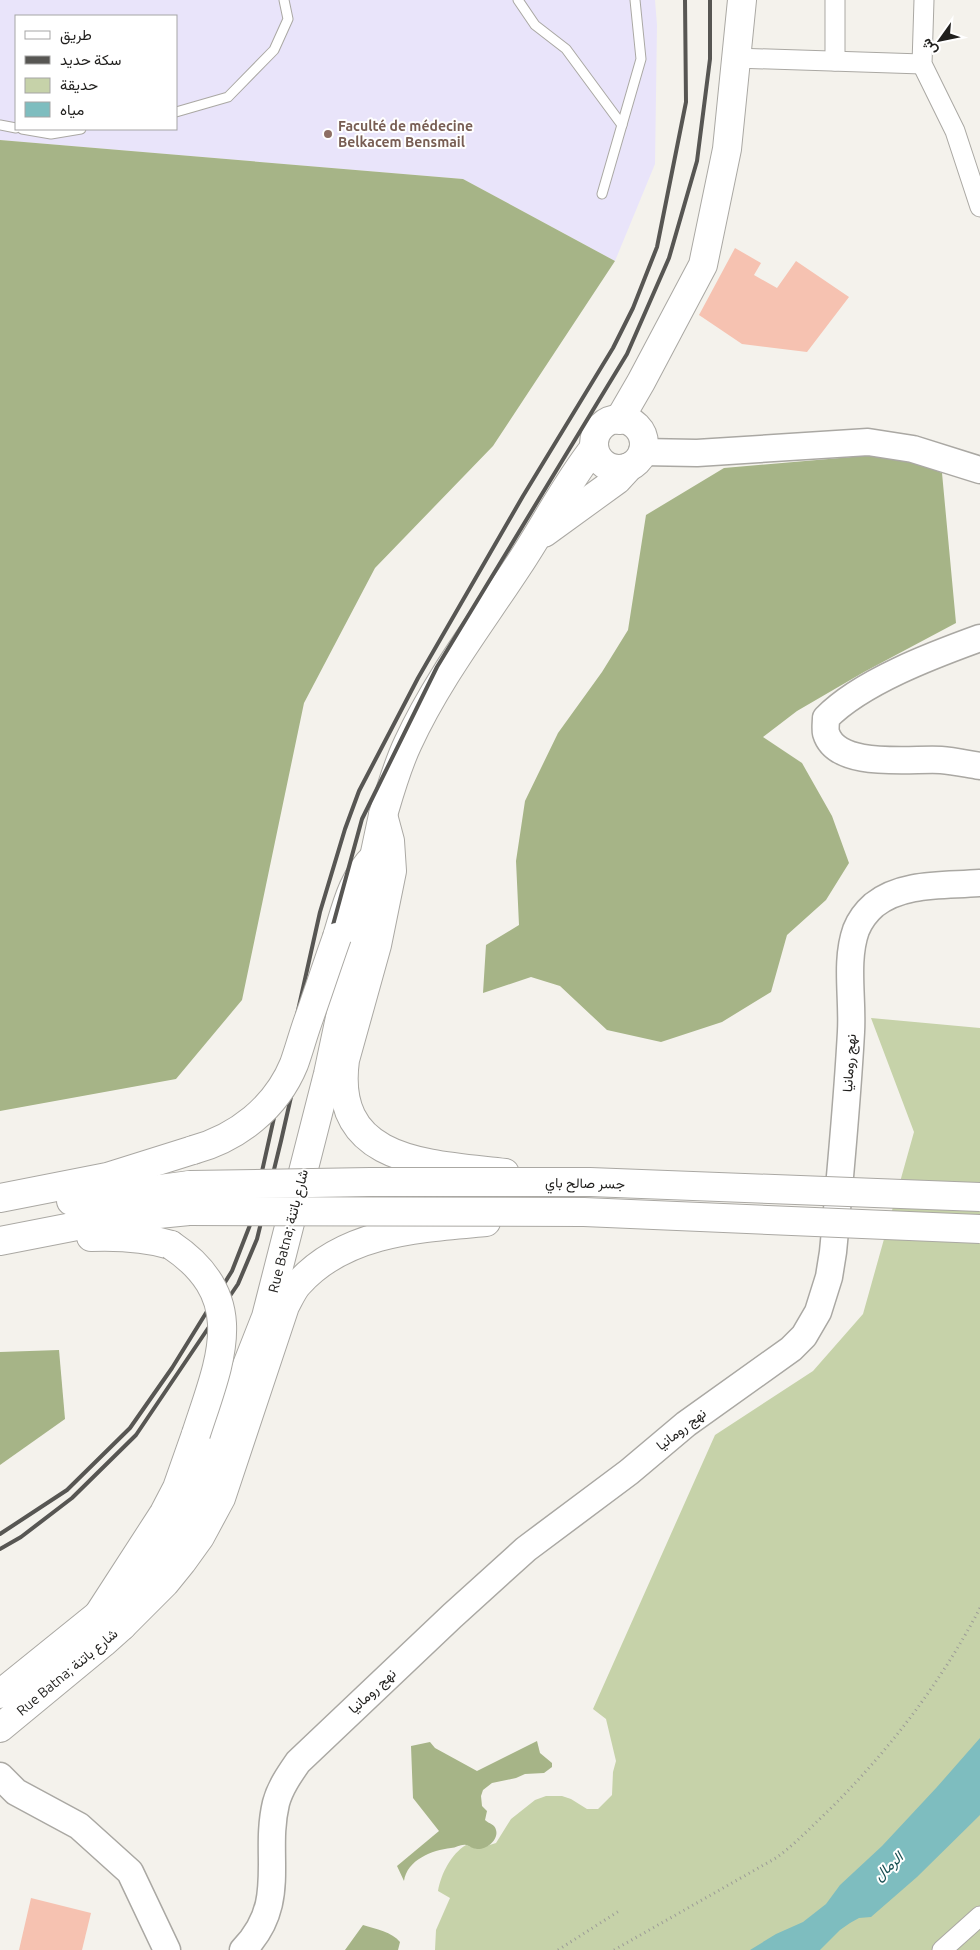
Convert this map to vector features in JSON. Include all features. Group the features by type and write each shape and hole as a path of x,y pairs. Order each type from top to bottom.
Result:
{"main road":[{"path":"619,420 702,265 727,149 742,0"},
{"path":"536,538 616,480 636,460 643,439 641,432 632,423 612,420 600,428 596,434 594,448 596,455 607,466 614,469 636,460"},
{"name":"Rue Batna; شارع باتنة","path":"0,1694 10,1680 110,1620 146,1586 168,1555 194,1500 266,1317 328,1074 383,815 408,744 430,700 456,658 536,538 564,489 594,448"},
{"path":"383,815 390,841 392,871 377,945 350,1038 343,1077 344,1096 348,1109 363,1133 375,1144 391,1153 417,1161 445,1166 590,1182"},
{"path":"0,1198 107,1177 211,1145 244,1126 262,1111 277,1092 294,1064 353,886 365,865 375,856"},
{"name":"جسر صالح باي","path":"190,1198 370,1182 590,1182 980,1197"},
{"path":"0,1240 118,1218 190,1198"},
{"path":"0,1210 190,1198 584,1212 980,1230"},
{"path":"110,1620 165,1583 200,1536 221,1498 285,1306 297,1284 318,1264 338,1252 402,1231 584,1212"},
{"path":"0,1246 78,1237 128,1236 150,1238 171,1245 190,1257 206,1276 219,1302 223,1320 220,1362 196,1434 177,1488 110,1620"},
{"name":"Rue Batna; شارع باتنة","path":"0,1728 103,1643 110,1620"}],"street":[{"path":"834,0 835,62"},
{"path":"924,0 922,64 955,131 980,207"},
{"path":"735,58 922,64"},
{"path":"636,460 697,452 868,442 913,449 980,470"},
{"path":"980,638 929,657 854,694 826,718 826,732 831,743 848,754 871,760 942,760 980,766"},
{"name":"نهج رومانيا","path":"243,1950 260,1928 267,1912 272,1893 273,1830 276,1807 281,1790 298,1762 445,1623 526,1550 629,1472 686,1424 776,1361 804,1336 823,1298 833,1252 852,1030 851,965 856,930 863,917 874,906 896,892 909,888 980,883"},
{"path":"5,1786 79,1826 130,1872 166,1950"},
{"path":"942,1950 980,1916"}],"lane":[{"path":"178,111 228,97 274,50 288,19 284,0"},
{"path":"518,0 535,25 566,49 622,125"},
{"path":"602,194 642,58 635,0"},
{"path":"0,125 15,128"},
{"path":"28,130 52,134 75,130"}],"path":[{"path":"614,1950 776,1858 799,1839 850,1788 912,1716 942,1672 980,1608"},
{"path":"558,1950 619,1911"}],"shaded area":[{"name":"Faculté de médecine Belkacem Bensmail","path":"0,0 655,0 657,25 655,164 615,261 463,179 0,140"}],"green space":[{"path":"0,140 463,179 615,261 493,446 375,568 304,703 242,1000 176,1079 0,1111"},
{"path":"886,454 911,460 942,473 956,623 864,672 797,711 763,737 802,763 832,816 849,863 826,900 787,935 771,992 722,1022 661,1042 607,1030 560,986 531,977 483,993 486,945 519,925 516,861 525,801 558,733 602,672 628,630 646,515 724,468"},
{"path":"871,1018 980,1028 980,1950 435,1950 436,1930 450,1898 438,1891 439,1885 451,1859 461,1849 466,1845 477,1849 496,1843 511,1819 535,1800 546,1796 562,1796 587,1809 598,1809 612,1795 613,1772 616,1761 606,1719 593,1709 715,1435 813,1371 863,1314 914,1132"},
{"path":"59,1350 65,1419 0,1465 0,1352"},
{"path":"537,1741 540,1753 552,1763 552,1767 544,1773 525,1774 492,1783 483,1790 481,1796 482,1806 487,1811 485,1820 493,1825 496,1830 494,1841 481,1849 464,1845 436,1851 422,1857 410,1867 404,1881 397,1866 439,1831 413,1798 411,1746 430,1742 435,1748 477,1771"},
{"path":"363,1925 393,1936 400,1942 398,1950 345,1950"}],"water":[{"name":"الرمال","path":"980,1738 980,1815 917,1877 871,1917 859,1918 850,1923 820,1950 750,1950 776,1934 803,1922 826,1904 840,1885 882,1846"}],"building":[{"path":"735,248 761,263 754,275 777,288 796,261 849,297 807,352 742,344 699,315"},
{"path":"31,1898 91,1913 82,1950 19,1950"}],"railway":[{"path":"0,1534 67,1490 130,1428 172,1368 232,1271 250,1225 320,912 345,829 359,791 418,678 523,496 613,348 633,308 657,247 686,102 685,0"},
{"path":"0,1549 21,1537 72,1498 136,1435 238,1284 257,1239 316,987 362,819 437,667 627,354 669,258 697,161 710,59 710,0"}],"place":[{"name":"Faculté de médecine Belkacem Bensmail","path":"328,134"}]}
